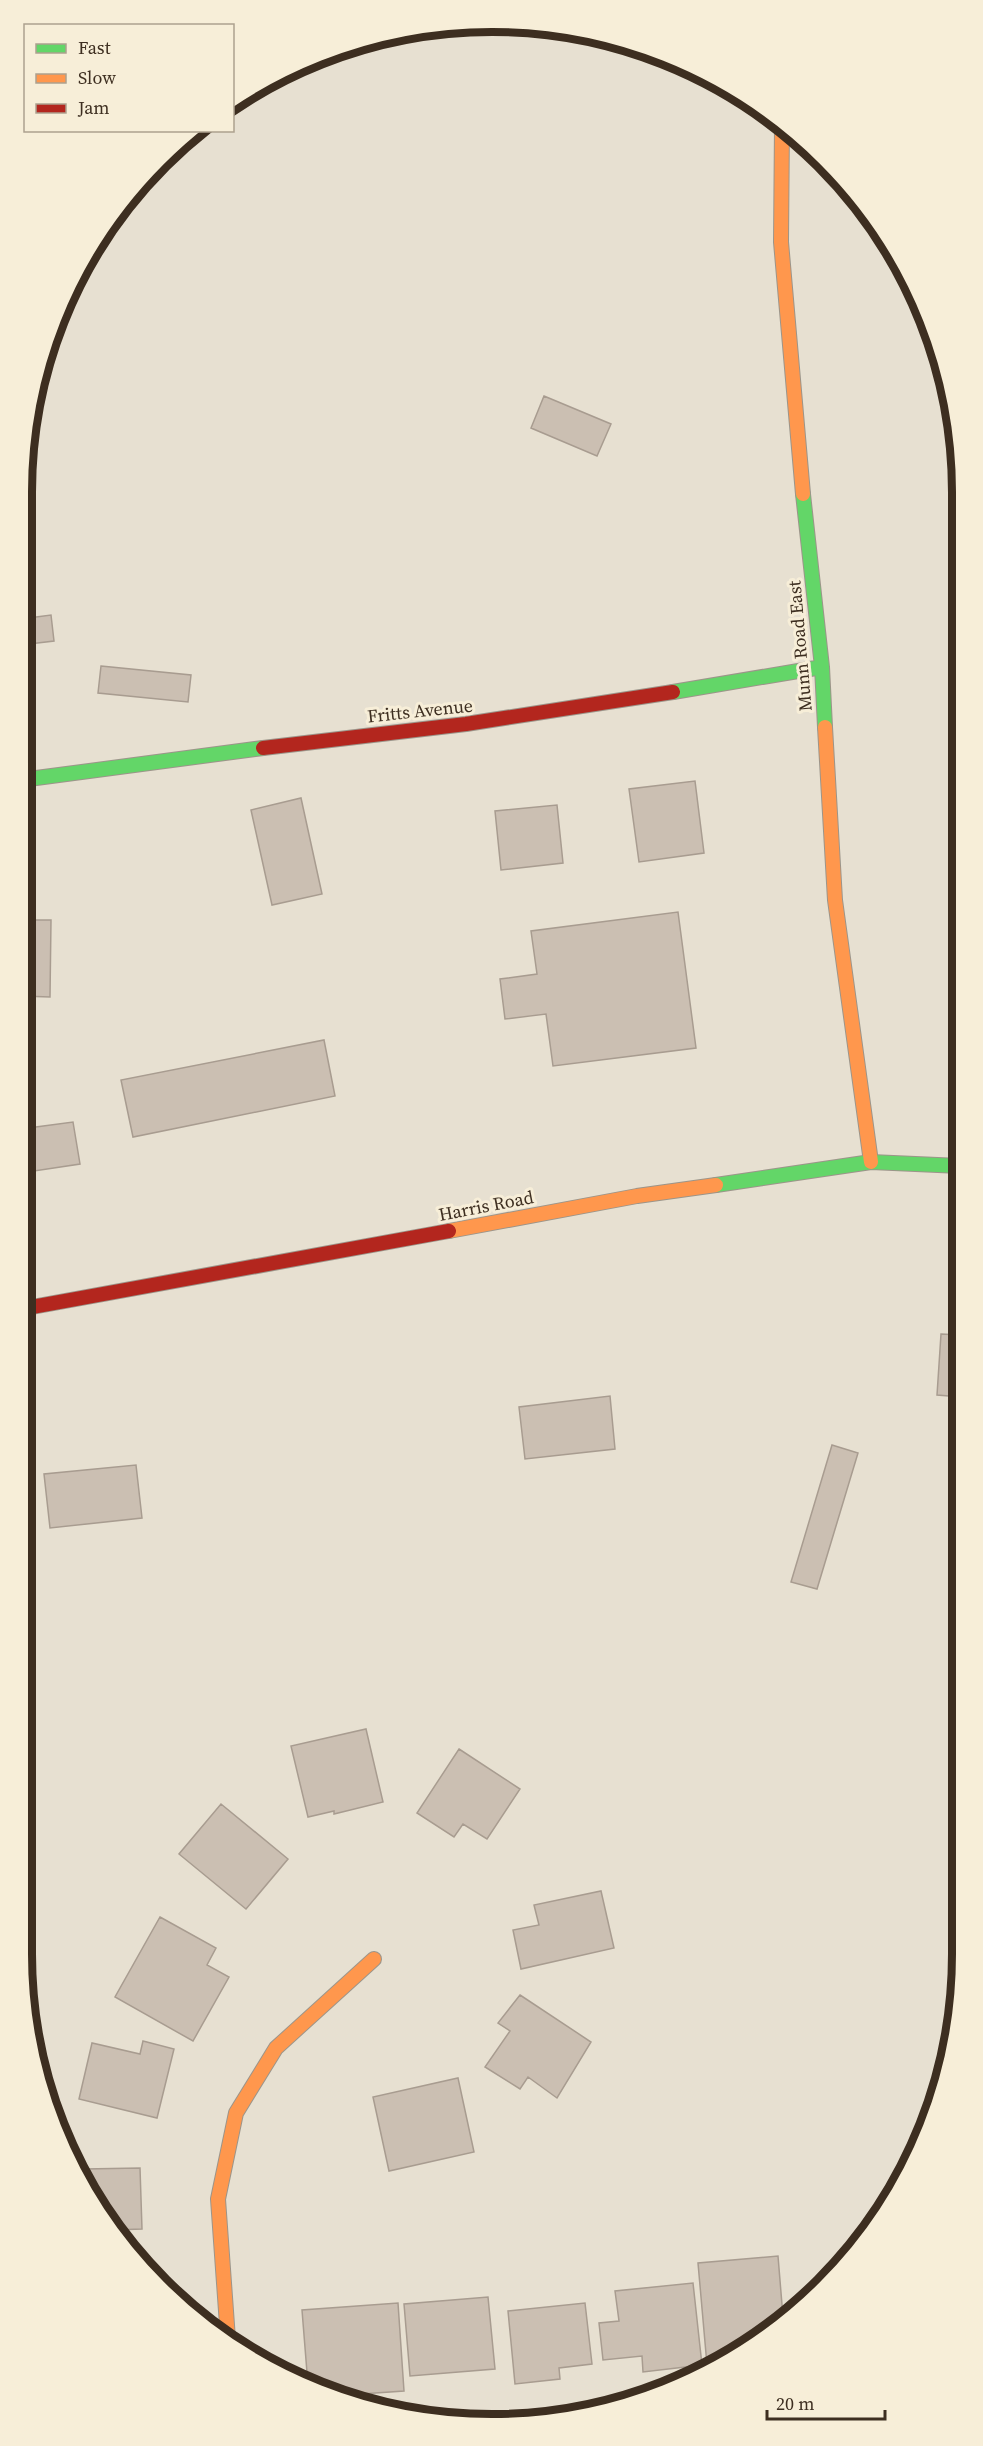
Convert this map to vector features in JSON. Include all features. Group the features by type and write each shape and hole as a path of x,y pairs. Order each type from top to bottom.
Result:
{"street":[{"name":"Munn Road East","path":"782,135 781,242 809,560 822,667 835,900 871,1162"},
{"name":"Fritts Avenue","path":"32,779 304,742 466,724 640,698 822,667"},
{"name":"Harris Road","path":"32,1307 190,1280 622,1199 871,1162 952,1166"},
{"path":"227,2331 218,2199 236,2113 276,2048 374,1959"}],"building":[{"path":"544,396 611,424 597,456 531,428"},
{"path":"51,615 54,641 32,644 32,618"},
{"path":"101,666 191,675 188,702 98,693"},
{"path":"695,781 704,853 639,862 629,789"},
{"path":"301,798 322,894 272,905 251,810"},
{"path":"557,805 563,863 501,870 495,811"},
{"path":"678,912 696,1048 553,1066 546,1014 505,1019 500,979 537,974 531,931"},
{"path":"32,920 51,920 50,997 32,996"},
{"path":"324,1040 335,1096 133,1137 121,1080"},
{"path":"73,1122 80,1164 32,1171 32,1128"},
{"path":"941,1334 952,1335 952,1396 937,1395"},
{"path":"610,1396 615,1449 525,1459 519,1407"},
{"path":"832,1445 858,1453 817,1589 791,1582"},
{"path":"136,1465 142,1518 50,1528 44,1474"},
{"path":"366,1729 383,1802 334,1814 334,1811 308,1817 291,1746"},
{"path":"459,1749 520,1789 487,1839 463,1824 454,1837 417,1813"},
{"path":"221,1804 288,1859 246,1909 179,1854"},
{"path":"601,1891 614,1948 521,1969 513,1930 539,1925 534,1905"},
{"path":"160,1917 216,1948 207,1965 229,1977 193,2041 115,1997"},
{"path":"520,1995 591,2042 557,2098 528,2077 520,2089 485,2067 510,2031 498,2023"},
{"path":"143,2041 174,2049 157,2118 79,2099 92,2043 140,2054"},
{"path":"458,2078 474,2152 389,2171 373,2097"},
{"path":"140,2168 142,2229 123,2230 85,2169"},
{"path":"778,2256 782,2310 747,2337 707,2361 698,2263"},
{"path":"693,2283 702,2363 643,2372 642,2356 603,2360 599,2323 619,2321 615,2291"},
{"path":"488,2297 495,2369 410,2376 404,2304"},
{"path":"398,2303 404,2391 357,2394 307,2376 302,2310"},
{"path":"585,2303 592,2364 559,2368 560,2379 515,2384 508,2311"}],"traffic: fast":[{"path":"803,494 822,667 825,727"},
{"path":"673,692 822,667"},
{"path":"32,779 263,748"},
{"path":"716,1185 871,1162 952,1166"}],"traffic: slow":[{"path":"782,135 781,242 803,494"},
{"path":"825,727 835,900 871,1162"},
{"path":"449,1231 637,1196 716,1185"},
{"path":"227,2331 218,2199 236,2113 276,2048 374,1959"}],"traffic: jam":[{"path":"263,748 466,724 673,692"},
{"path":"32,1307 449,1231"}]}
